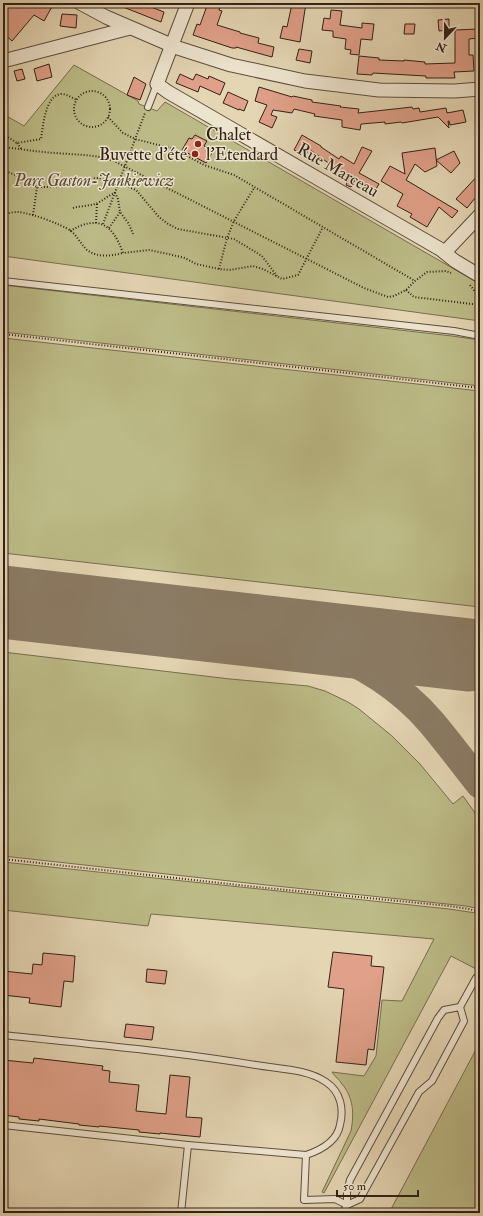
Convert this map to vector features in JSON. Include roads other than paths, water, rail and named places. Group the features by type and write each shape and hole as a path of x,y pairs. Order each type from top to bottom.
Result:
{"street":[{"path":"80,3 130,28 172,45 231,65 306,81 379,90 455,91 480,89"},
{"path":"157,84 188,3"},
{"path":"3,61 130,28"},
{"name":"Rue Marceau","path":"157,84 175,96 445,252 455,261 480,276"},
{"path":"445,252 480,215"}],"lane":[{"path":"148,107 157,84"},
{"path":"3,281 454,331 480,336"},
{"path":"347,1205 360,1199 419,1092 432,1081 464,1021 460,1006 476,978"},
{"path":"343,1213 347,1205 347,1192 350,1180 438,1018 444,1010 460,1006"},
{"path":"3,1035 217,1059 304,1072 319,1077 333,1087 338,1095 342,1109 340,1127 330,1143 326,1147 306,1155 188,1145 3,1125"},
{"path":"181,1213 188,1145"},
{"path":"306,1155 304,1200 335,1199 347,1205"}],"place":[{"name":"Chalet l'Etendard","path":"198,144"},
{"name":"Buvette d'été","path":"195,154"}],"park label":[{"name":"Parc Gaston-Jankiewicz","path":"94,180"}]}
